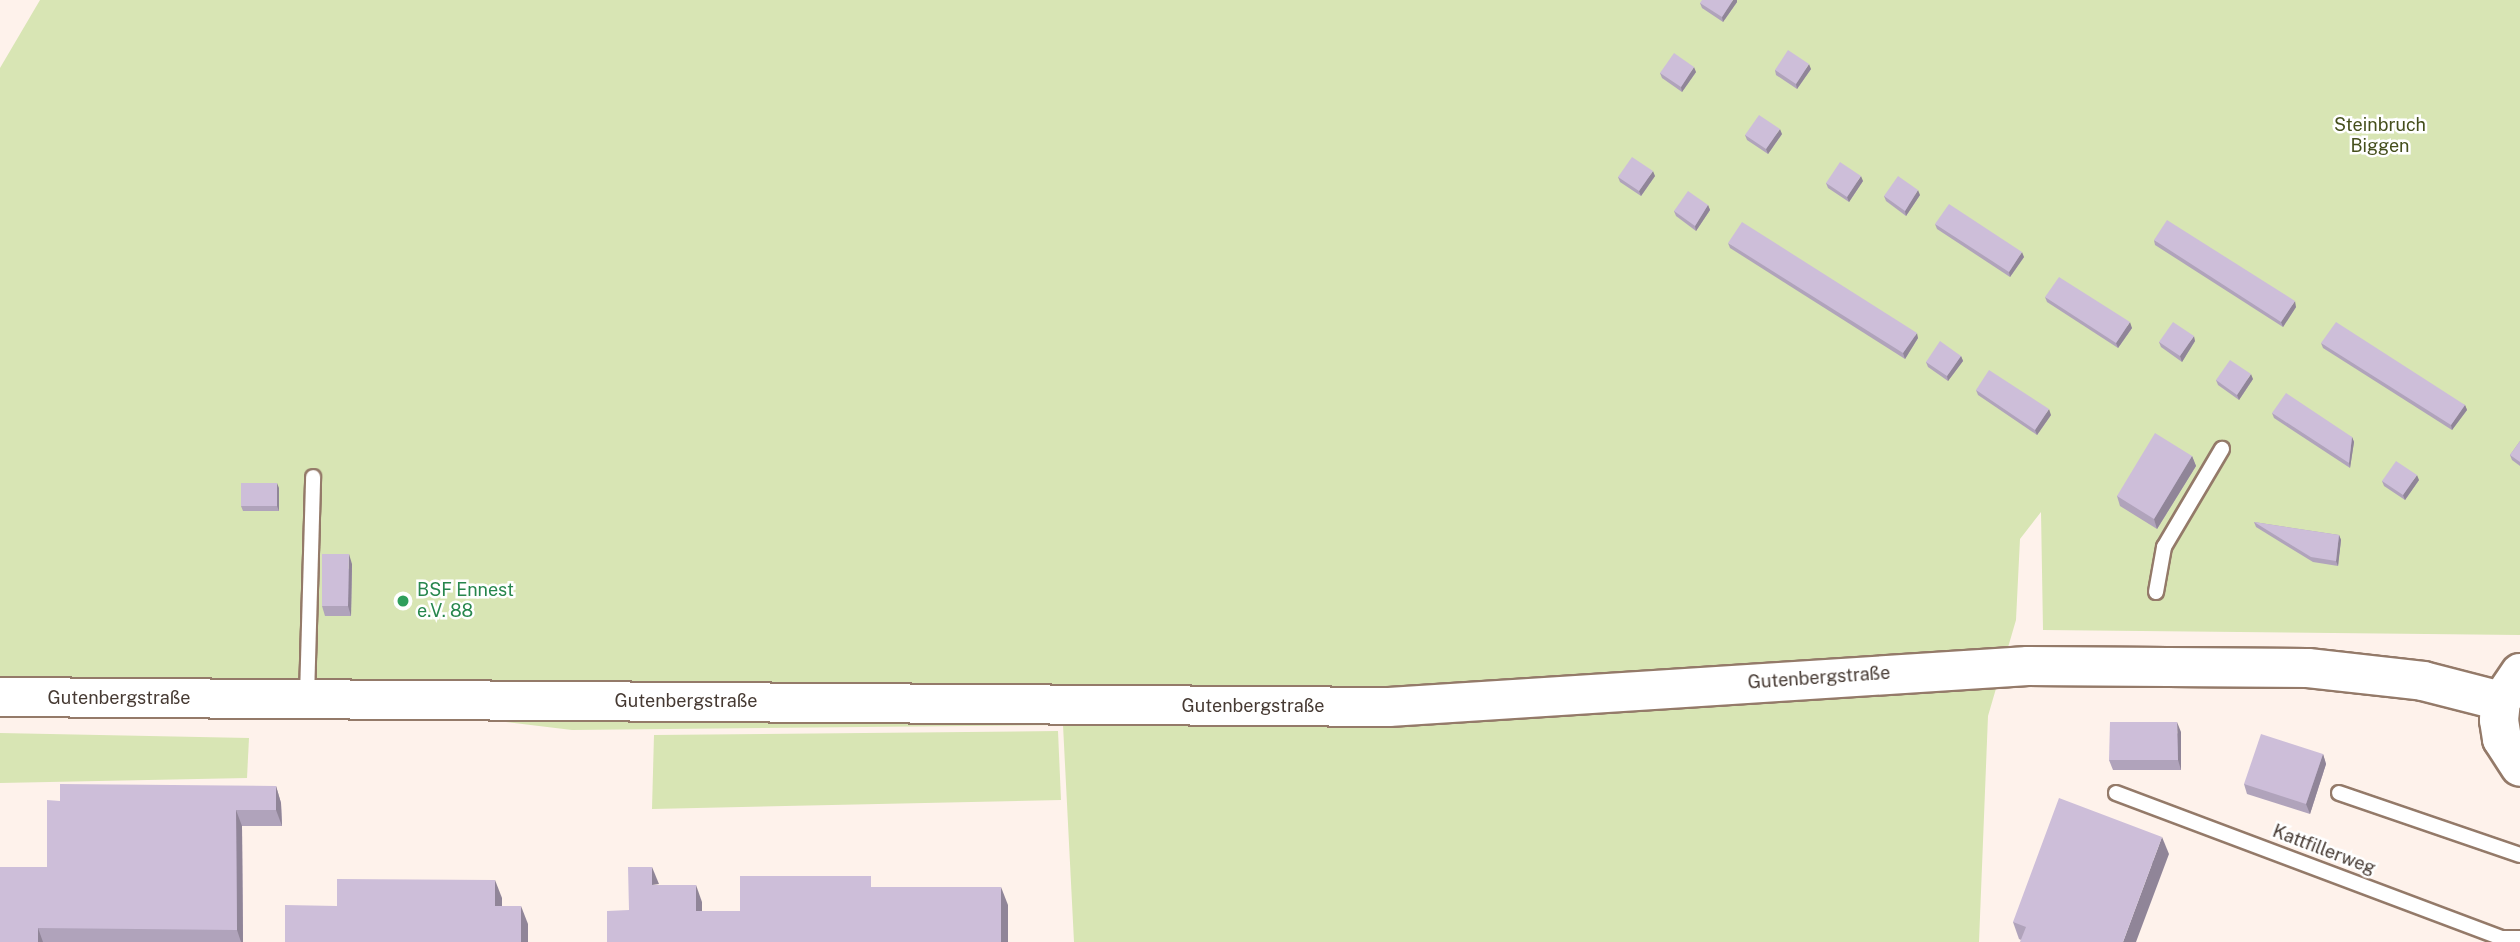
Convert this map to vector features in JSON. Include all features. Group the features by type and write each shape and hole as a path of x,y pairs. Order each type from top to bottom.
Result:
{"main road":[{"name":"Gutenbergstraße","path":"0,697 1389,707 2054,667 2308,668 2423,681 2511,687"},
{"path":"2511,687 2502,739 2520,767"}],"lane":[{"path":"2157,592 2164,547 2222,449"},
{"path":"307,698 313,477"},
{"name":"Kattfillerweg","path":"2116,793 2502,937 2520,938"},
{"path":"2339,793 2520,855"}],"green space":[{"name":"Steinbruch Biggen","path":"40,0 2520,0 2520,635 2043,630 2041,512 2020,539 2016,620 1988,716 1979,942 1074,942 1063,725 572,730 307,698 0,686 0,68"},
{"path":"1058,731 1061,800 652,809 654,735"},
{"path":"0,733 249,738 247,778 0,783"}],"building":[{"path":"1702,0 1733,0 1722,17 1700,3"},
{"path":"1788,50 1809,64 1796,84 1775,70"},
{"path":"1674,53 1694,67 1681,87 1660,73"},
{"path":"1759,115 1780,129 1766,149 1745,135"},
{"path":"1632,157 1653,171 1639,191 1618,177"},
{"path":"1840,162 1861,176 1847,197 1826,183"},
{"path":"1898,176 1918,190 1905,211 1884,196"},
{"path":"1688,191 1708,205 1695,226 1674,211"},
{"path":"1949,204 2022,252 2009,272 1935,224"},
{"path":"2167,220 2295,301 2281,322 2154,240"},
{"path":"1742,222 1917,333 1903,353 1728,243"},
{"path":"2059,277 2130,322 2116,343 2045,297"},
{"path":"2173,322 2194,336 2180,356 2159,342"},
{"path":"2336,322 2465,405 2451,425 2321,343"},
{"path":"1940,341 1961,356 1947,376 1926,362"},
{"path":"2230,360 2251,374 2237,395 2216,380"},
{"path":"1989,370 2049,409 2035,430 1976,390"},
{"path":"2286,393 2352,437 2349,463 2272,413"},
{"path":"2155,433 2192,456 2154,519 2117,496"},
{"path":"2520,441 2520,462 2510,455"},
{"path":"2396,461 2417,475 2403,495 2382,481"},
{"path":"241,483 277,483 277,506 241,506"},
{"path":"2254,522 2339,535 2336,561 2311,557"},
{"path":"322,554 349,554 348,606 322,606"},
{"path":"2110,722 2177,722 2178,760 2109,760"},
{"path":"2261,734 2323,754 2306,804 2244,784"},
{"path":"60,784 276,786 276,810 236,810 237,930 38,928 38,942 0,942 0,867 47,867 47,800 60,801"},
{"path":"2059,798 2162,837 2123,942 2020,942 2026,927 2013,922"},
{"path":"628,867 652,867 652,885 696,885 696,911 740,911 740,876 871,876 871,887 1001,887 1001,942 607,942 607,911 629,910"},
{"path":"337,879 495,880 495,906 521,906 521,942 285,942 285,905 337,906"}],"place":[{"name":"BSF Ennest e.V. 88","path":"403,601"}]}
